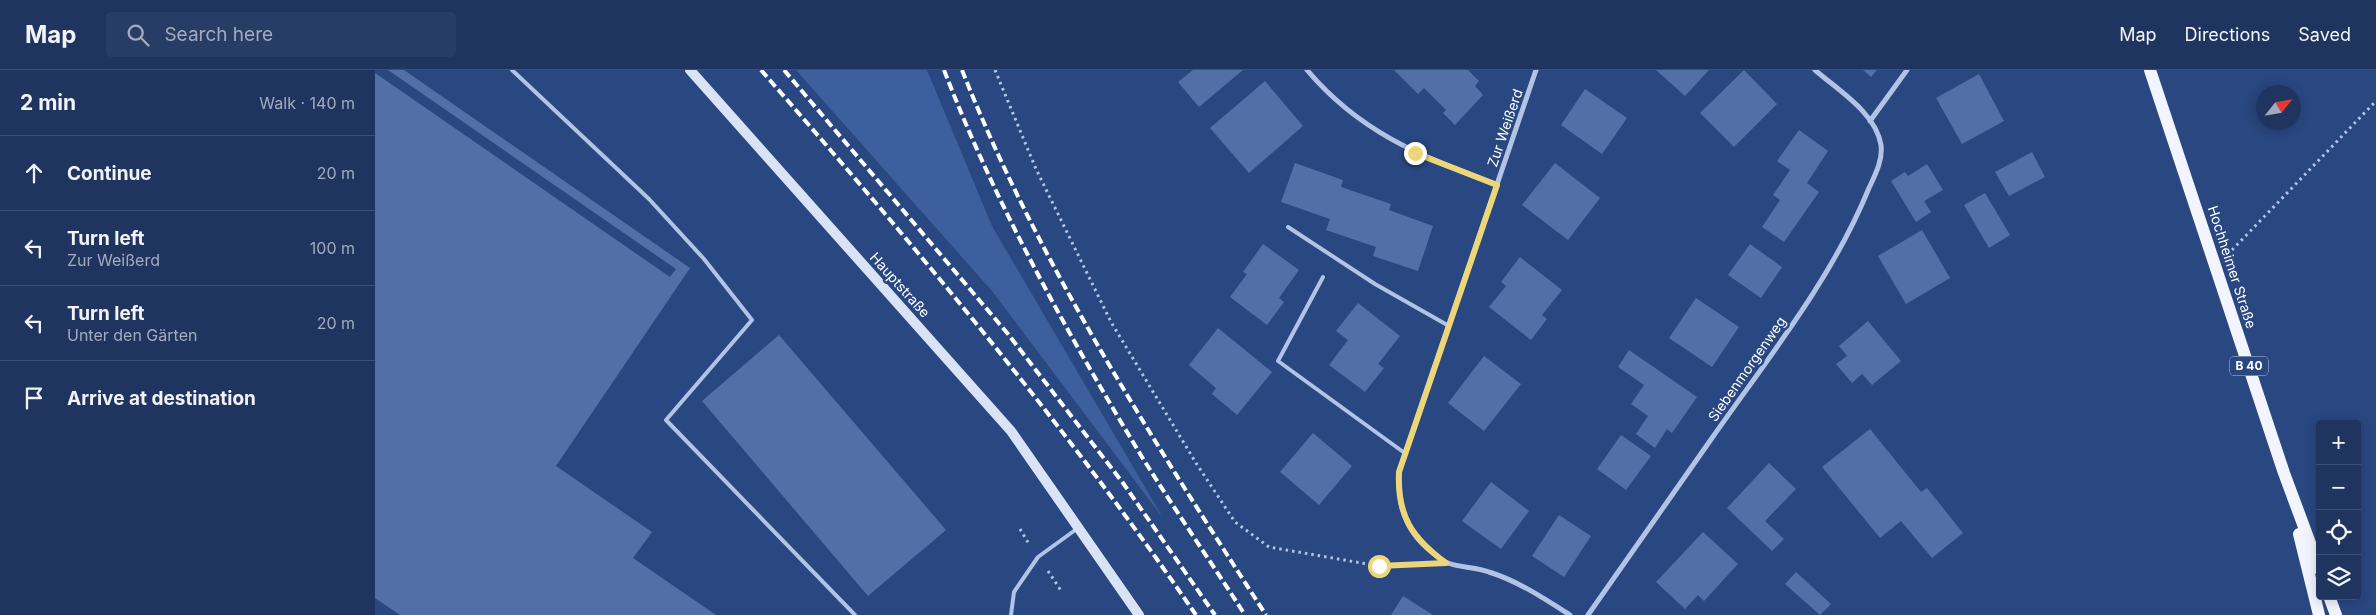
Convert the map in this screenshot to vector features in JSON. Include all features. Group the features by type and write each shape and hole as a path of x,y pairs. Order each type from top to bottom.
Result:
{"main road":[{"name":"Hochheimer Straße","path":"2149,70 2214,259 2284,473 2316,559"},
{"name":"Hochheimer Straße","path":"2284,473 2319,615"},
{"path":"2330,600 2336,615"}],"street":[{"name":"Hauptstraße","path":"690,70 1011,431 1139,615"},
{"path":"1307,70 1348,111 1381,134 1415,153 1497,185"},
{"name":"Zur Weißerd","path":"1536,70 1399,472 1398,492 1403,515 1413,534 1427,549 1446,563 1489,572 1537,593 1570,615"},
{"name":"Siebenmorgenweg","path":"1588,615 1804,308 1855,224 1880,163 1882,147 1878,132 1859,108 1815,70"},
{"path":"1870,121 1907,70"}],"lane":[{"path":"512,70 649,198 704,259 752,320 666,420 855,615"},
{"path":"1287,226 1375,284 1449,326"},
{"path":"1323,277 1278,361 1405,454"},
{"path":"1011,615 1014,592 1039,557 1079,528"}],"path":[{"path":"995,70 1036,169 1111,322 1196,463 1235,522 1269,548 1379,566 1446,563"},
{"path":"2214,259 2228,254 2376,100"}],"shaded area":[{"path":"796,70 927,70 992,226 1163,518 992,291"}],"building":[{"path":"388,70 404,70 690,268 556,466 652,532 633,558 716,615 400,615 375,598 375,73 670,277 676,269"},
{"path":"1193,70 1243,70 1199,107 1178,82"},
{"path":"1394,70 1468,70 1479,81 1475,86 1483,95 1455,125 1443,113 1446,110 1424,88 1418,94"},
{"path":"1656,70 1709,70 1685,96"},
{"path":"1744,70 1777,104 1734,147 1700,113"},
{"path":"1863,70 1877,70 1871,77"},
{"path":"1979,74 2004,121 1962,144 1936,98"},
{"path":"1265,81 1303,126 1249,173 1210,128"},
{"path":"1585,89 1627,118 1602,154 1561,125"},
{"path":"1799,130 1828,151 1807,183 1819,192 1784,242 1762,227 1780,200 1773,195 1790,170 1777,161"},
{"path":"2032,152 2045,177 2009,196 1995,172"},
{"path":"1295,163 1343,180 1341,187 1391,204 1389,210 1433,226 1418,271 1373,256 1376,247 1326,230 1330,219 1281,202"},
{"path":"1555,163 1600,198 1568,240 1522,205"},
{"path":"1927,164 1943,190 1924,201 1931,212 1916,222 1891,181 1905,172 1908,176"},
{"path":"1985,193 2010,235 1989,248 1964,205"},
{"path":"1922,230 1950,278 1906,304 1878,256"},
{"path":"1263,244 1299,270 1279,298 1284,302 1267,325 1230,297 1247,274 1243,272"},
{"path":"1750,244 1782,267 1761,298 1728,275"},
{"path":"1520,257 1562,290 1542,315 1547,319 1531,340 1489,307 1506,286 1501,282"},
{"path":"1696,298 1739,327 1712,367 1669,338"},
{"path":"1358,303 1400,336 1378,364 1384,368 1365,392 1329,365 1348,340 1336,331"},
{"path":"1868,321 1901,361 1872,385 1862,374 1852,383 1836,364 1847,356 1839,346"},
{"path":"1218,328 1272,372 1237,415 1212,394 1216,388 1189,365"},
{"path":"779,335 946,530 868,596 702,401"},
{"path":"1629,350 1697,397 1672,433 1667,429 1655,448 1636,434 1648,416 1631,404 1644,385 1618,367"},
{"path":"1484,356 1521,384 1484,431 1448,403"},
{"path":"1870,429 1921,492 1927,488 1963,533 1932,558 1901,521 1880,538 1822,467"},
{"path":"1313,433 1352,466 1319,505 1280,472"},
{"path":"1621,435 1651,456 1626,490 1597,469"},
{"path":"1769,463 1796,489 1765,521 1784,539 1772,551 1727,508"},
{"path":"1491,482 1529,511 1501,549 1462,521"},
{"path":"1559,515 1591,536 1564,577 1532,556"},
{"path":"1703,532 1738,564 1704,601 1698,595 1685,609 1656,582"},
{"path":"1796,572 1831,604 1820,615 1785,584"},
{"path":"1403,596 1433,615 1391,615"}],"railway":[{"path":"761,70 875,202 1041,404 1094,473 1196,615"},
{"path":"784,70 1008,334 1123,483 1215,615"},
{"path":"944,70 986,170 1060,316 1142,457 1245,615"},
{"path":"962,70 1026,213 1062,282 1140,417 1266,615"}],"route":[{"path":"1379,566 1446,563 1427,549 1413,534 1403,515 1398,492 1399,472 1497,185 1415,153"}]}
